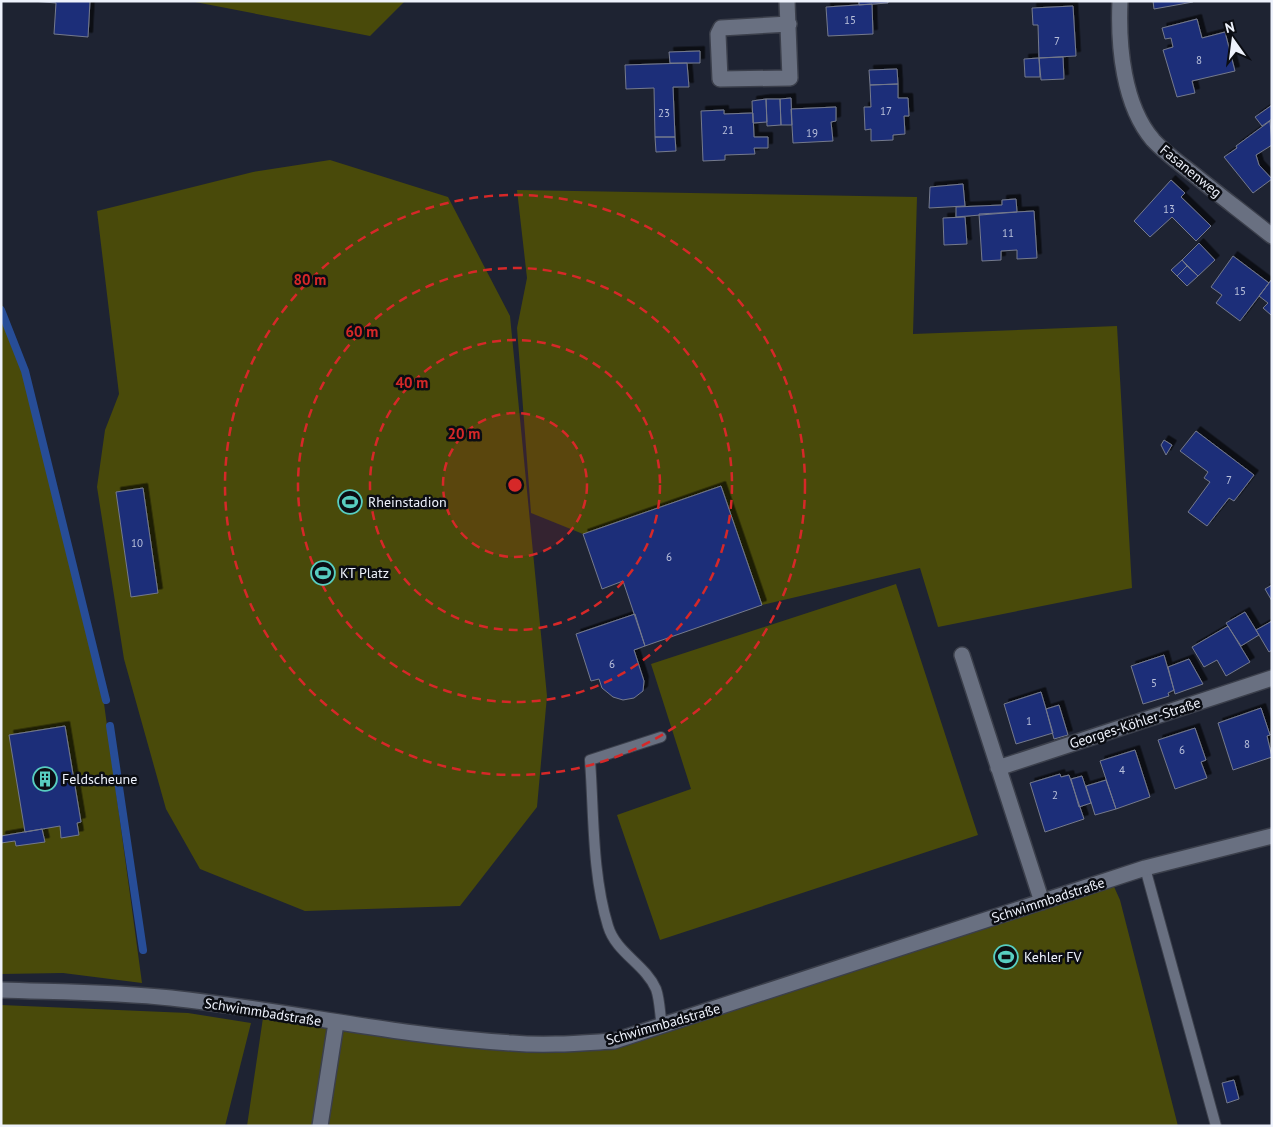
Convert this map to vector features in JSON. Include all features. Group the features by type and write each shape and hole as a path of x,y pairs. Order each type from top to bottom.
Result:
{"street":[{"path":"787,1 789,24 790,78 720,79 718,34 721,28 789,24"},
{"name":"Fasanenweg","path":"1120,1 1122,49 1128,89 1140,121 1153,139 1169,155 1272,236"},
{"path":"962,655 1042,902"},
{"name":"Georges-Köhler-Straße","path":"998,768 1272,678"},
{"name":"Schwimmbadstraße","path":"1,990 88,992 170,998 336,1023 511,1044 614,1041 662,1027 1145,868 1272,836"},
{"path":"320,1126 336,1023"}],"lane":[{"path":"662,737 590,760 598,872 608,928 620,948 638,964 656,990 662,1027"},
{"path":"1145,868 1216,1126"}],"shaded area":[{"path":"190,1 405,1 370,36"},
{"name":"KT Platz","path":"330,160 448,197 510,316 547,696 537,807 460,906 305,911 200,869 166,809 124,659 97,487 105,430 119,394 97,211 253,172"},
{"path":"517,190 917,197 913,334 1117,326 1132,588 938,627 920,568 762,605 721,486 583,534 531,513 517,328 527,278"},
{"path":"1,301 22,366 103,696 142,983 63,973 1,974"},
{"path":"896,584 978,835 660,940 617,815 691,789 651,664"},
{"name":"Kehler FV","path":"1111,880 1120,900 1178,1126 247,1126 264,1011 511,1043 614,1041"},
{"path":"1,1005 188,1013 251,1023 225,1126 1,1126"}],"building":[{"path":"32,1 90,1 88,37 54,34 56,3"},
{"path":"859,1 888,1 888,3 859,5"},
{"path":"1153,1 1193,1 1193,2 1154,9"},
{"path":"872,4 873,34 828,36 826,7"},
{"path":"1073,6 1076,56 1039,58 1038,25 1033,25 1032,8"},
{"path":"1197,19 1202,38 1225,32 1235,71 1192,81 1195,93 1177,97 1163,50 1173,47 1171,38 1165,39 1162,28"},
{"path":"700,51 700,63 670,63 669,52"},
{"path":"1063,57 1064,79 1041,80 1039,58"},
{"path":"1039,58 1040,77 1025,77 1024,59"},
{"path":"687,63 689,87 673,87 675,137 655,137 654,88 626,89 625,65"},
{"path":"897,69 898,84 870,85 869,70"},
{"path":"898,84 898,98 908,98 909,116 904,116 905,134 893,135 893,140 871,141 871,129 865,130 864,107 871,107 870,85"},
{"path":"791,98 792,125 781,125 780,99"},
{"path":"766,99 767,122 753,123 752,101"},
{"path":"766,99 780,99 781,125 767,126"},
{"path":"1272,105 1272,119 1262,126 1255,117"},
{"path":"836,107 836,121 831,122 833,141 793,143 791,109"},
{"path":"724,110 724,114 753,113 754,137 768,137 768,148 754,148 755,154 725,155 725,160 703,161 701,111"},
{"path":"1270,121 1272,145 1256,155 1259,165 1272,179 1253,193 1224,157"},
{"path":"655,137 675,137 676,151 656,152"},
{"path":"1171,180 1185,193 1181,197 1211,226 1196,241 1172,217 1150,237 1134,221"},
{"path":"963,184 965,206 929,208 930,187"},
{"path":"1016,199 1017,212 956,217 956,207 1002,205 1002,200"},
{"path":"1034,211 1037,258 1017,259 1017,250 1001,251 1001,260 982,261 979,214"},
{"path":"965,217 967,244 944,245 943,218"},
{"path":"1199,243 1215,260 1198,276 1182,260"},
{"path":"1233,256 1269,283 1240,321 1216,303 1222,295 1211,287"},
{"path":"1182,260 1187,266 1177,276 1171,270"},
{"path":"1187,266 1198,276 1187,286 1177,276"},
{"path":"1272,279 1271,315 1263,308 1268,303 1259,296"},
{"path":"1196,431 1254,475 1234,501 1229,498 1207,526 1188,512 1210,482 1204,478 1208,472 1180,451"},
{"path":"1164,440 1172,445 1166,455 1161,445"},
{"path":"721,486 762,605 645,646 623,581 602,589 583,534"},
{"path":"143,488 158,593 131,597 116,492"},
{"path":"1272,585 1272,601 1265,589"},
{"path":"1245,612 1259,635 1241,646 1226,623"},
{"path":"635,614 645,646 634,650 644,681 643,691 634,698 623,700 613,697 602,688 599,679 591,681 576,634"},
{"path":"1272,621 1272,650 1269,652 1256,630"},
{"path":"1228,626 1250,662 1226,676 1217,660 1204,667 1192,647"},
{"path":"1164,655 1174,690 1168,693 1169,696 1143,704 1131,666"},
{"path":"1189,659 1203,684 1175,694 1168,667"},
{"path":"1041,692 1053,733 1016,744 1004,704"},
{"path":"1059,705 1068,735 1054,739 1046,709"},
{"path":"1261,708 1270,735 1267,736 1272,757 1233,770 1218,723"},
{"name":"Feldscheune","path":"65,726 81,822 77,823 79,835 61,838 60,826 25,832 9,735"},
{"path":"1195,728 1206,760 1201,762 1207,778 1175,789 1158,740"},
{"path":"1135,750 1150,797 1116,809 1100,761"},
{"path":"1060,774 1061,777 1069,775 1084,819 1045,832 1030,783"},
{"path":"1082,776 1091,803 1079,807 1071,779"},
{"path":"1106,780 1116,809 1095,815 1086,786"},
{"path":"42,829 45,842 16,846 15,841 1,843 1,836"},
{"path":"1234,1080 1239,1099 1227,1103 1222,1083"}],"waterway":[{"path":"1,310 25,371 106,700"},
{"path":"110,726 143,950"}],"place":[{"name":"Rheinstadion","path":"350,502"},
{"name":"KT Platz","path":"323,573"},
{"name":"Feldscheune","path":"45,779"},
{"name":"Kehler FV","path":"1006,957"}]}
